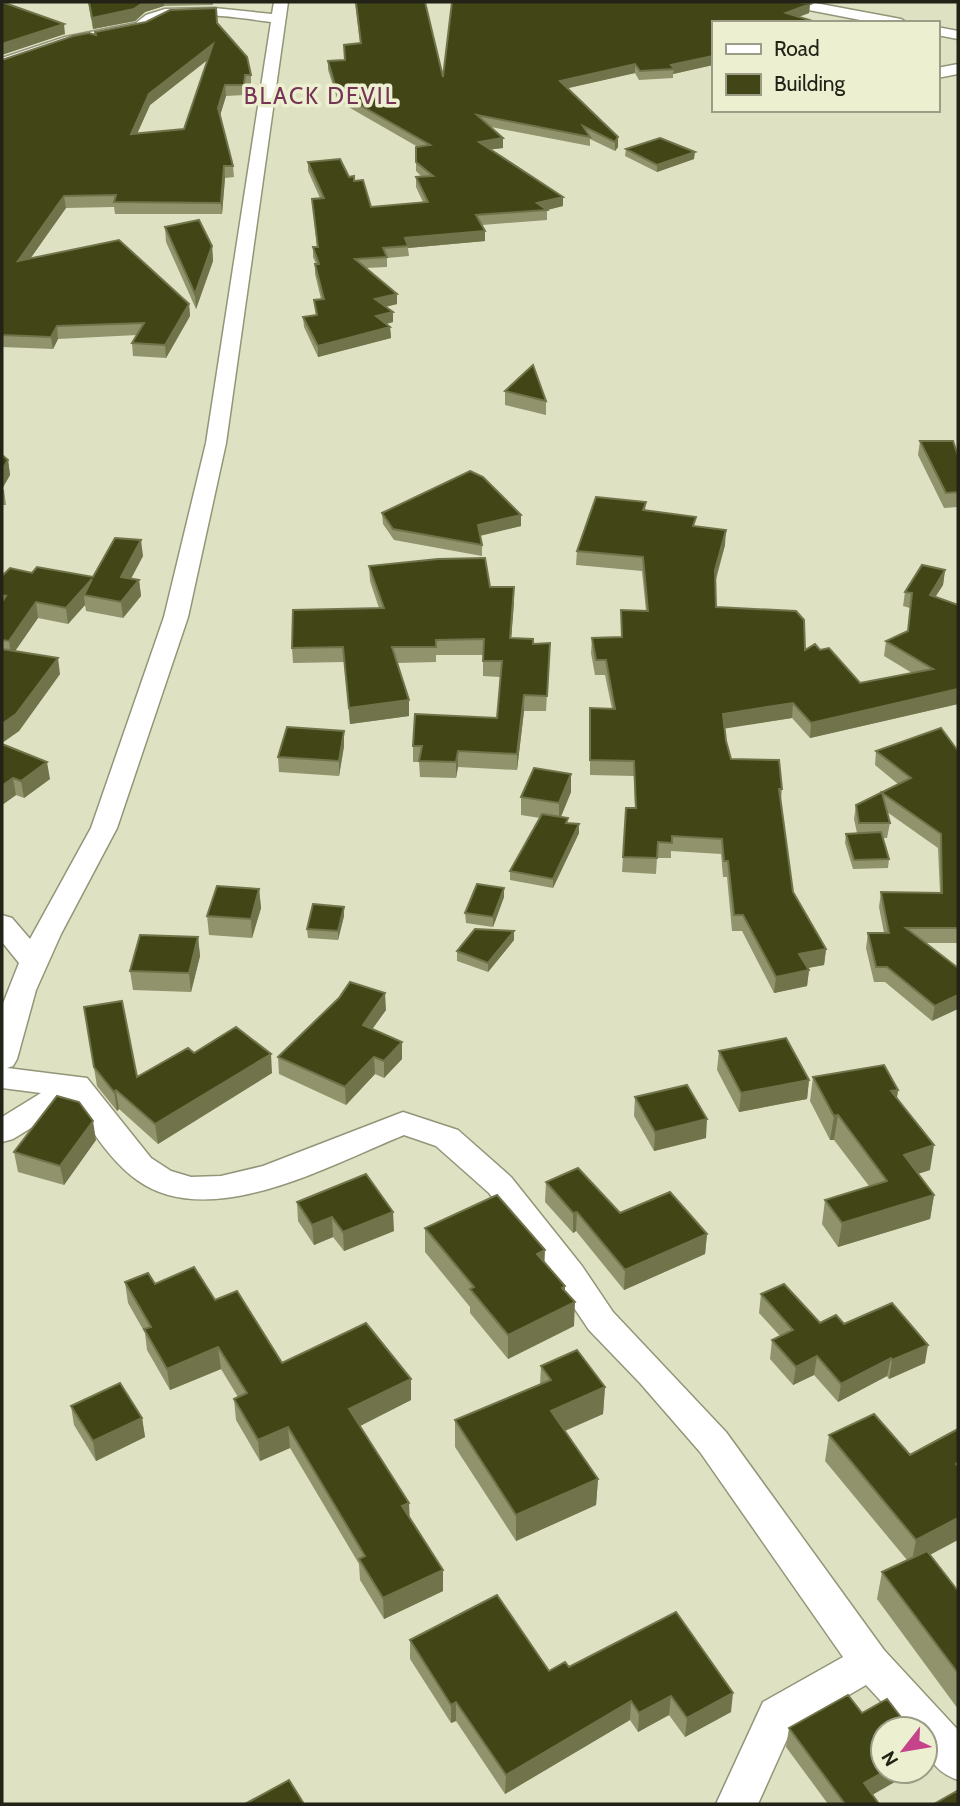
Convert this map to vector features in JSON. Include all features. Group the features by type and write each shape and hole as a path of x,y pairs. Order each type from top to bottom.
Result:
{"street":[{"path":"788,2 890,21"},
{"path":"2,63 70,40 141,27 148,19 158,16 279,10 216,443 179,606 152,694 104,828 21,990 2,1059"},
{"path":"939,31 958,35"},
{"path":"939,73 958,69"},
{"path":"2,923 34,962"},
{"path":"2,1078 76,1086 141,1168 172,1185 200,1189 236,1185 290,1168 403,1123 447,1138 500,1185 570,1275 601,1321 652,1373 713,1442 870,1662 933,1729 958,1761"},
{"path":"2,1131 76,1086"},
{"path":"737,1804 777,1715 870,1662"}],"building":[{"path":"2,2 64,24 2,44"},
{"path":"89,2 144,2 134,9 92,18"},
{"path":"356,2 425,2 443,77 452,2 798,2 810,4 786,13 812,21 712,21 712,56 671,65 674,69 640,71 635,64 560,81 618,137 615,142 583,126 590,137 477,115 503,138 479,142 563,197 537,203 547,210 476,215 485,231 405,238 408,246 383,248 387,257 355,259 397,294 375,299 393,312 376,316 390,327 318,346 303,317 317,315 314,300 324,299 315,264 319,264 313,247 318,247 312,199 324,198 308,162 340,159 349,177 354,176 354,181 363,180 371,207 428,202 416,177 433,176 416,162 416,147 430,145 337,92 328,61 345,60 344,45 361,43"},
{"path":"216,8 217,23 247,57 251,75 245,75 244,85 225,85 218,108 233,166 224,166 221,203 114,202 116,195 64,196 18,261 119,240 189,304 165,345 132,343 144,323 57,326 51,337 2,335 2,60 73,36 89,33 96,35 95,32 146,22 170,10","holes":["213,44 184,129 131,134 149,94"]},
{"path":"660,138 695,152 657,165 626,149"},
{"path":"199,220 212,246 195,294 165,227"},
{"path":"533,365 546,401 505,391"},
{"path":"920,441 953,441 958,456 958,492 946,493"},
{"path":"2,455 8,460 2,470"},
{"path":"470,471 483,477 521,515 478,525 482,545 393,529 382,513"},
{"path":"596,497 646,502 643,510 696,517 693,526 726,530 715,570 716,607 796,611 804,620 805,650 815,644 820,650 829,648 860,683 933,669 886,641 908,631 912,593 905,592 922,565 945,570 930,595 958,605 958,689 811,723 793,703 723,714 731,759 779,760 782,789 779,789 793,892 826,949 799,954 809,970 776,977 743,915 734,915 728,861 724,861 722,839 672,836 672,843 658,842 657,858 623,857 626,808 636,808 634,761 590,760 590,708 615,709 606,660 596,660 592,638 622,637 621,610 648,611 643,557 577,551"},
{"path":"115,538 141,540 121,577 139,580 121,602 84,595 92,579 66,608 36,602 9,641 2,640 2,602 6,596 2,595 2,576 10,568 32,573 37,567 93,577"},
{"path":"485,558 490,587 514,587 510,638 533,639 533,644 550,643 547,696 524,695 517,754 458,751 456,762 419,761 422,746 413,746 415,714 497,718 502,661 483,661 484,639 436,640 436,647 392,647 409,700 349,708 343,647 292,648 293,610 384,608 369,566 438,559"},
{"path":"2,649 58,658 16,714 2,724"},
{"path":"287,727 344,731 339,761 278,757"},
{"path":"941,728 958,751 958,928 906,928 958,968 958,995 935,1006 887,967 876,967 868,933 889,933 881,892 942,893 941,834 882,793 890,823 859,823 856,805 911,778 876,751"},
{"path":"2,744 47,762 21,781 13,778 2,786"},
{"path":"534,768 571,774 559,803 521,797"},
{"path":"542,814 568,818 566,823 579,824 553,879 510,871"},
{"path":"881,832 889,859 854,860 846,834"},
{"path":"477,884 504,888 493,917 465,913"},
{"path":"217,886 259,889 251,919 207,916"},
{"path":"313,904 344,907 338,931 307,929"},
{"path":"475,929 514,931 488,963 457,951"},
{"path":"140,935 198,937 189,973 130,971"},
{"path":"350,982 385,993 363,1025 402,1042 384,1061 374,1057 345,1087 278,1057 339,998"},
{"path":"122,1001 137,1077 188,1048 194,1053 236,1027 271,1054 155,1124 116,1090 114,1092 94,1067 84,1007"},
{"path":"786,1038 809,1080 741,1093 719,1051"},
{"path":"884,1065 898,1090 891,1091 934,1145 904,1155 934,1195 842,1223 825,1200 887,1181 838,1115 834,1116 813,1077"},
{"path":"687,1085 707,1119 655,1132 635,1097"},
{"path":"57,1096 79,1102 93,1121 60,1166 14,1152"},
{"path":"578,1168 620,1213 670,1192 707,1234 625,1270 577,1212 573,1213 546,1182"},
{"path":"366,1174 393,1212 343,1232 332,1217 312,1225 297,1202"},
{"path":"497,1195 545,1250 537,1254 575,1302 508,1335 470,1289 474,1287 425,1228"},
{"path":"194,1267 215,1300 237,1291 282,1363 366,1323 411,1379 349,1409 409,1503 402,1506 443,1570 383,1598 359,1559 365,1556 288,1427 258,1440 234,1399 247,1393 218,1347 167,1369 144,1329 151,1327 125,1282 148,1273 155,1284"},
{"path":"784,1284 820,1323 836,1315 844,1324 892,1303 928,1345 892,1360 891,1358 841,1384 817,1356 796,1367 772,1340 793,1330 761,1294"},
{"path":"577,1350 605,1387 551,1411 598,1479 516,1515 455,1420 551,1380 541,1366"},
{"path":"120,1383 142,1418 93,1441 71,1406"},
{"path":"874,1414 910,1455 958,1429 958,1518 916,1540 829,1435"},
{"path":"927,1551 958,1591 958,1673 882,1572"},
{"path":"497,1595 549,1671 565,1662 569,1667 676,1612 733,1693 687,1718 671,1696 639,1713 631,1701 506,1775 456,1702 451,1705 410,1640"},
{"path":"848,1695 862,1713 887,1699 899,1715 869,1715 869,1780 864,1783 879,1804 845,1804 789,1728"},
{"path":"289,1780 304,1804 245,1804"},
{"path":"957,1791 958,1804 934,1804"}],"district":[{"name":"BLACK DEVIL","path":"321,96"}]}
